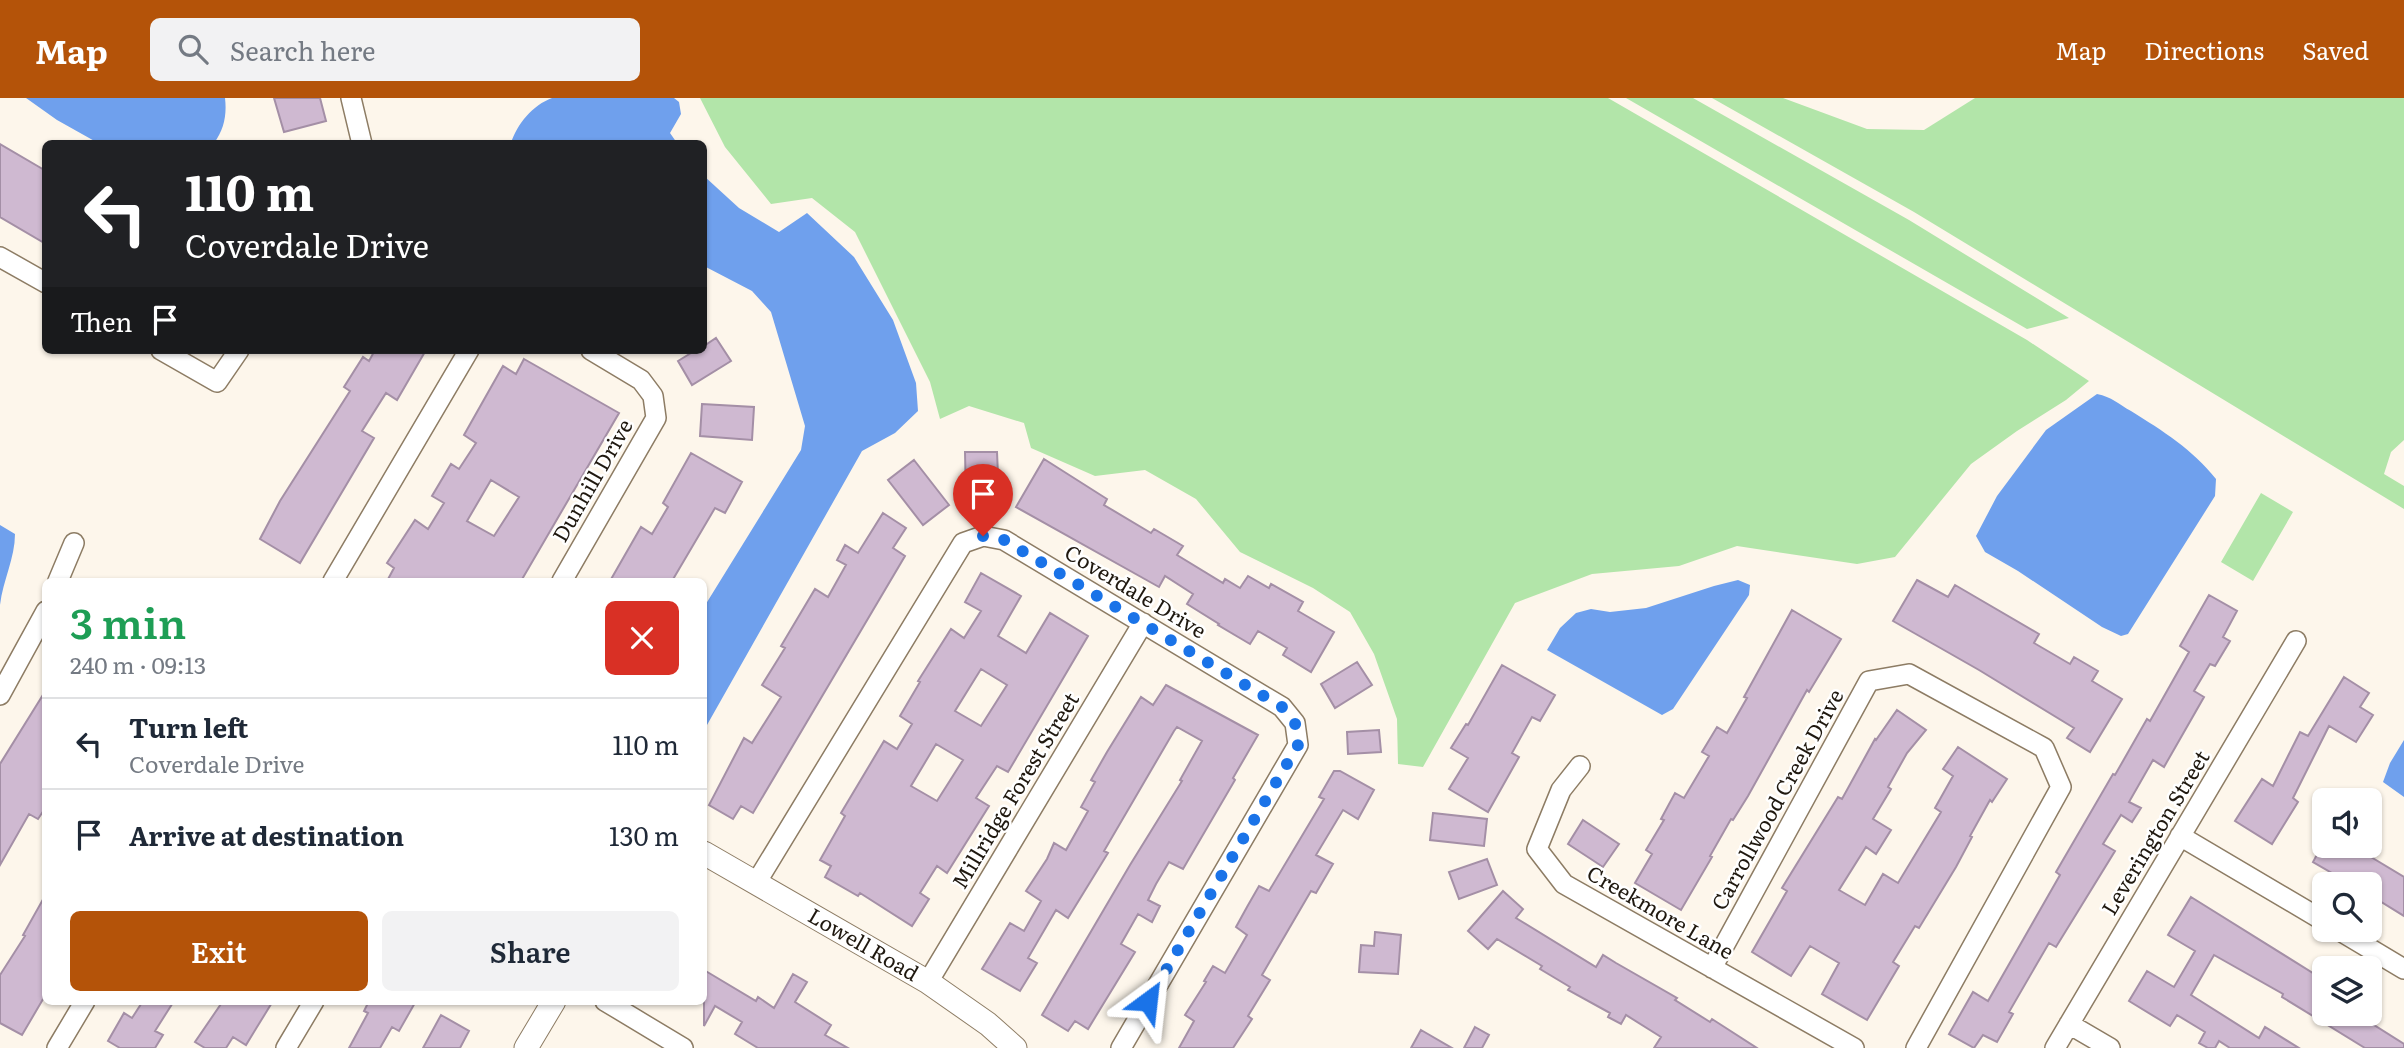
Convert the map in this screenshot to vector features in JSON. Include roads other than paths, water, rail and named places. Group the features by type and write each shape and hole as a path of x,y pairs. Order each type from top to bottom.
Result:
{"street":[{"path":"351,98 361,140"},
{"path":"0,257 42,281"},
{"path":"168,354 217,382 236,354"},
{"path":"335,578 467,354"},
{"name":"Dunhill Drive","path":"564,578 656,418 653,396 640,380 598,354"},
{"name":"Coverdale Drive","path":"756,883 963,543 983,536 1004,540 1282,707 1295,723 1298,745 1121,1048"},
{"path":"59,578 74,543"},
{"path":"0,695 42,618"},
{"name":"Millridge Forest Street","path":"928,982 1143,623"},
{"name":"Leverington Street","path":"2055,1048 2296,641"},
{"name":"Carrollwood Creek Drive","path":"1712,968 1870,681 1909,674 2044,748 2061,787 1916,1048"},
{"name":"Creekmore Lane","path":"1580,766 1561,789 1537,849 1564,884 1854,1048"},
{"path":"2180,836 2312,914"},
{"name":"Lowell Road","path":"707,855 928,982 988,1024 1015,1048"},
{"path":"2359,942 2404,969"},
{"path":"58,1048 83,1005"},
{"path":"286,1048 312,1005"},
{"path":"526,1048 552,1005"},
{"path":"612,1005 683,1048"},
{"path":"2069,1024 2110,1048"}],"water":[{"path":"26,98 225,98 224,122 216,140 93,140"},
{"path":"552,98 674,98 679,102 681,114 670,133 675,140 512,140 517,129 538,105"},
{"path":"707,179 739,208 779,232 807,213 854,257 893,320 916,383 918,411 895,433 862,451 707,725 707,602 801,450 805,426 771,312 752,291 707,268"},
{"path":"2097,394 2115,401 2166,433 2216,479 2215,496 2128,634 2121,636 2102,627 1985,552 1976,536 1997,496 2046,430"},
{"path":"0,525 15,534 0,605"},
{"path":"1738,580 1750,585 1749,595 1673,709 1662,715 1547,650 1560,628 1576,613 1591,609 1610,612 1646,608"},
{"path":"2404,740 2404,797 2383,782 2390,763"}]}
